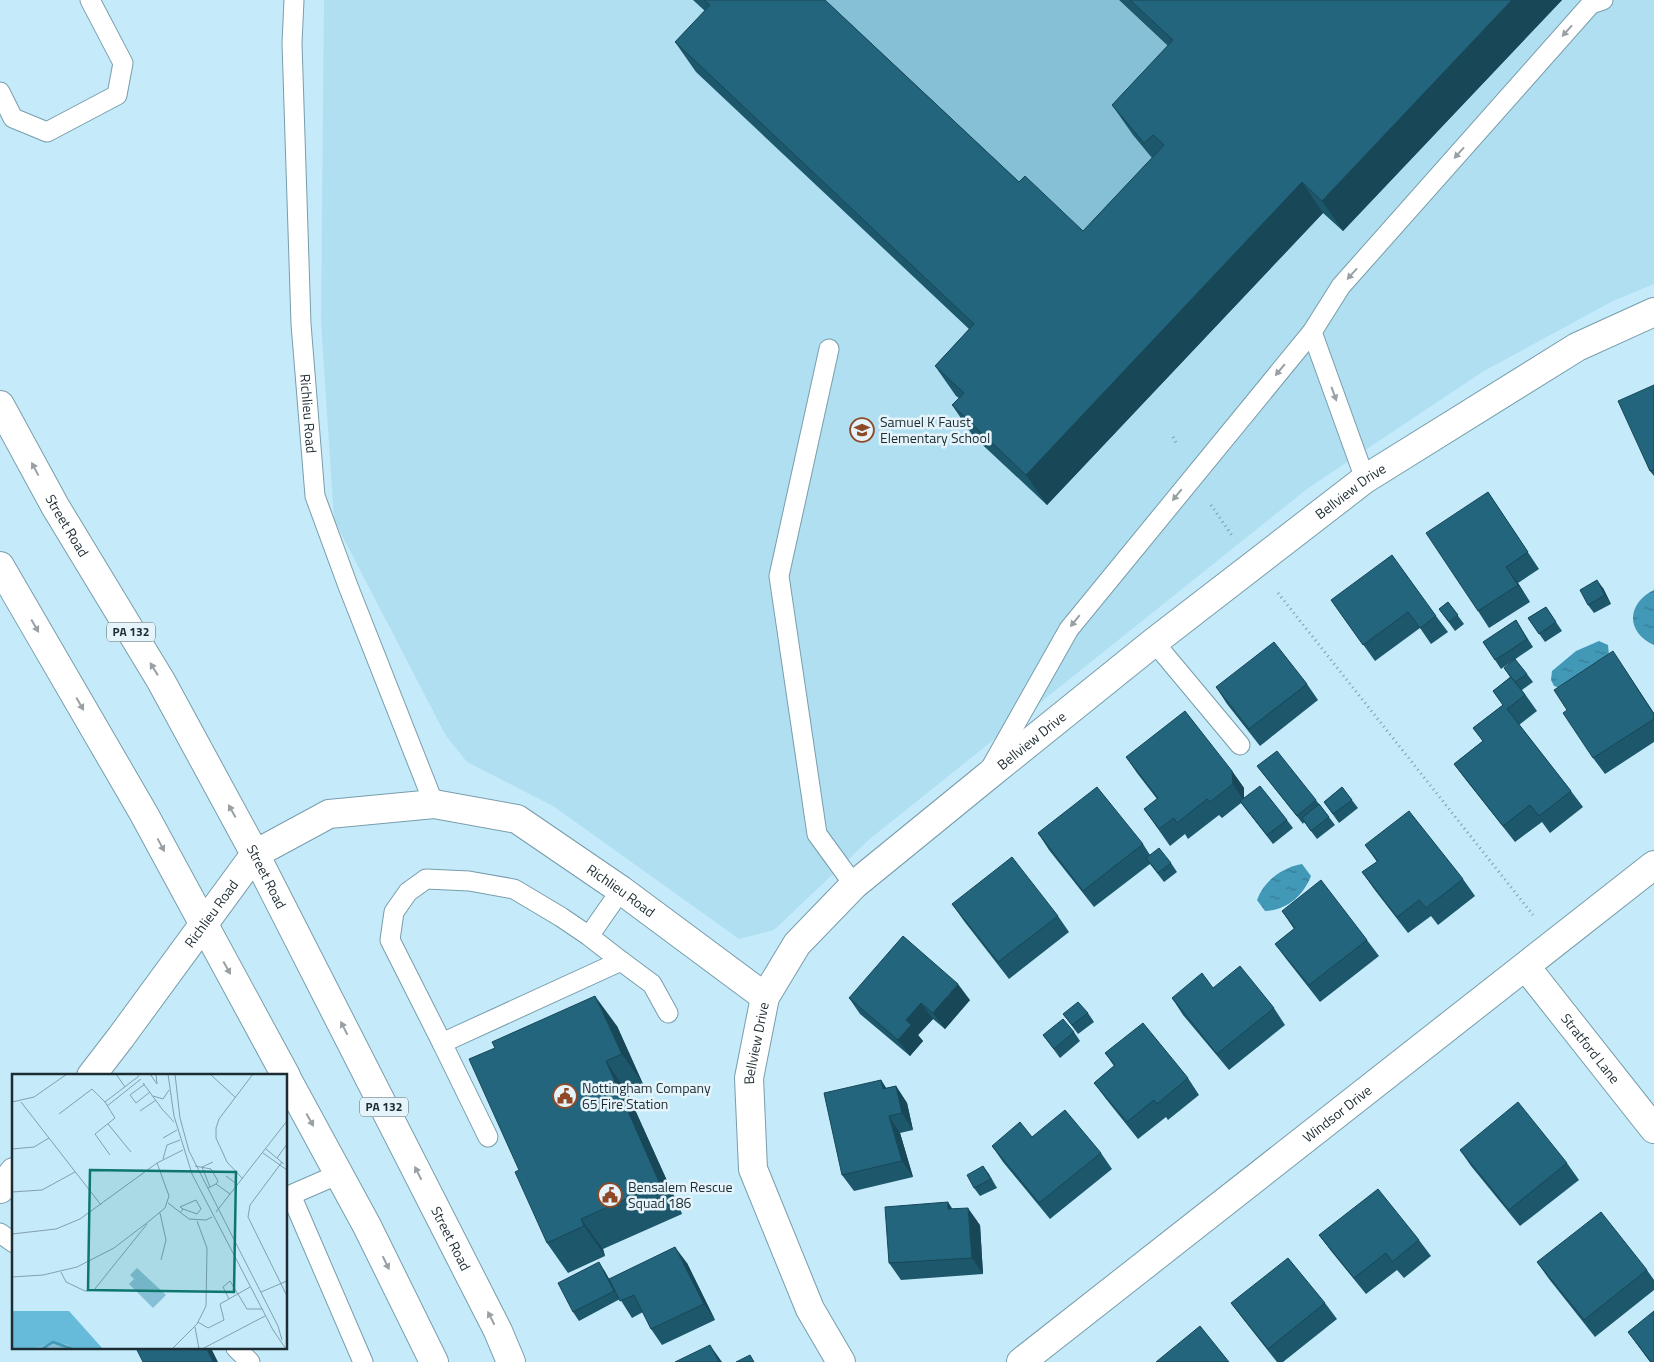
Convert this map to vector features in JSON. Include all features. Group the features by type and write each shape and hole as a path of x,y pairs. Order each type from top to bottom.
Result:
{"street":[{"name":"Bellview Drive","path":"840,1362 810,1309 753,1169 749,1078 765,997 797,944 854,885 1154,642 1365,479 1577,347 1654,312"},
{"name":"Street Road","path":"0,405 55,506 161,681 256,854 498,1331 511,1362"},
{"path":"0,566 144,814 285,1074"},
{"name":"Richlieu Road","path":"92,1074 256,854 329,814 434,804 517,819 621,890 765,997"},
{"name":"Windsor Drive","path":"1021,1362 1654,866"},
{"name":"Stratford Lane","path":"1526,967 1654,1129"},
{"path":"288,1080 367,1226 434,1362"},
{"path":"0,1189 12,1174"}],"lane":[{"path":"0,92 13,118 47,132 117,95 123,63 90,0"},
{"name":"Richlieu Road","path":"294,0 292,43 301,324 315,496 348,586 434,804"},
{"path":"984,779 1069,629 1193,475 1312,332 1341,286 1591,4 1603,0"},
{"path":"1312,332 1365,479"},
{"path":"829,349 779,576 817,834 854,885"},
{"path":"1154,642 1240,745"},
{"path":"488,1137 390,940 394,912 408,892 426,880 469,882 514,889 561,917 652,984 668,1013"},
{"path":"588,936 621,890"},
{"path":"442,1044 621,961"},
{"path":"339,1174 288,1196 363,1362"},
{"path":"0,1233 12,1242"},
{"path":"238,1350 250,1362"}],"path":[{"path":"1173,437 1193,475 1224,524 1555,944"}],"shaded area":[{"name":"Samuel K Faust Elementary School","path":"324,0 1654,0 1654,284 1613,301 1484,371 1307,489 871,838 774,930 739,939 553,806 467,762 446,736 334,520 321,323"},
{"path":"814,0 1119,0 1194,71 1165,174 1104,261"}],"water":[{"path":"1654,590 1654,645 1638,633 1633,618 1634,610 1639,602"},
{"path":"1599,641 1608,645 1609,655 1560,688 1554,686 1551,680 1552,671 1576,651"},
{"path":"1302,864 1311,876 1304,890 1287,905 1265,911 1257,900 1264,887 1280,872"}],"building":[{"path":"704,0 825,0 1019,182 1025,176 1083,231 1164,145 1153,135 1144,143 1112,105 1173,40 1130,0 1512,0 1322,201 1302,182 1026,475 952,405 964,393 935,366 974,324 675,42 710,5"},
{"path":"1654,385 1654,470 1650,471 1618,401"},
{"path":"1488,492 1528,552 1506,567 1518,585 1478,611 1426,533"},
{"path":"1392,555 1436,616 1420,628 1408,612 1363,645 1331,600"},
{"path":"1597,580 1605,595 1588,605 1580,590"},
{"path":"1448,602 1458,615 1449,622 1439,609"},
{"path":"1546,607 1556,622 1539,634 1528,618"},
{"path":"1516,620 1527,639 1495,660 1483,642"},
{"path":"1274,642 1307,684 1249,729 1216,687"},
{"path":"1613,651 1654,714 1654,719 1593,758 1563,713 1567,710 1554,690"},
{"path":"1515,659 1527,674 1515,682 1504,668"},
{"path":"1511,677 1525,695 1507,709 1571,791 1539,816 1530,805 1503,826 1454,764 1483,741 1473,728 1503,705 1493,691"},
{"path":"1185,711 1232,771 1233,784 1210,802 1207,799 1177,823 1174,818 1159,829 1144,809 1158,798 1126,757"},
{"path":"1277,751 1316,800 1297,816 1257,766"},
{"path":"1260,786 1287,820 1267,835 1240,801"},
{"path":"1097,787 1143,844 1083,891 1038,833"},
{"path":"1342,787 1352,800 1333,814 1324,802"},
{"path":"1319,804 1329,817 1311,831 1302,818"},
{"path":"1409,811 1463,879 1426,908 1419,900 1397,917 1362,872 1378,861 1365,845"},
{"path":"1159,848 1171,863 1158,873 1146,858"},
{"path":"1012,857 1058,916 998,962 952,904"},
{"path":"1321,880 1367,940 1309,985 1275,944 1295,928 1282,911"},
{"path":"903,936 958,984 933,1013 921,1003 906,1020 911,1025 898,1040 849,998"},
{"path":"1240,966 1274,1008 1217,1054 1172,998 1202,973 1213,988"},
{"path":"595,996 622,1054 606,1061 660,1184 581,1219 584,1226 547,1243 515,1172 519,1170 469,1059 495,1048 492,1042"},
{"path":"1078,1002 1088,1013 1072,1025 1063,1014"},
{"path":"1063,1019 1074,1032 1054,1049 1043,1035"},
{"path":"1143,1023 1188,1078 1157,1104 1154,1100 1127,1122 1094,1083 1115,1065 1105,1053"},
{"path":"881,1080 883,1089 896,1086 902,1113 889,1116 902,1161 842,1175 824,1093"},
{"path":"1518,1102 1567,1163 1509,1210 1460,1150"},
{"path":"1065,1110 1101,1153 1039,1203 992,1146 1020,1122 1032,1137"},
{"path":"983,1166 991,1179 974,1188 967,1175"},
{"path":"1378,1189 1419,1240 1392,1262 1386,1253 1354,1278 1319,1235"},
{"path":"948,1202 948,1209 968,1208 972,1258 889,1263 885,1207"},
{"path":"1601,1212 1647,1270 1584,1320 1537,1262"},
{"path":"675,1247 704,1304 651,1329 634,1295 620,1301 609,1279"},
{"path":"1288,1258 1325,1303 1268,1349 1231,1303"},
{"path":"599,1262 614,1291 573,1312 558,1283"},
{"path":"1654,1311 1654,1362 1651,1362 1628,1332"},
{"path":"1200,1326 1229,1362 1156,1362"},
{"path":"710,1345 719,1362 675,1362"},
{"path":"137,1350 207,1350 213,1362 143,1362"},
{"path":"750,1355 754,1362 736,1362"}],"place":[{"name":"Samuel K Faust Elementary School","path":"862,430"},
{"name":"Nottingham Company 65 Fire Station","path":"565,1096"},
{"name":"Bensalem Rescue Squad 186","path":"610,1195"}]}
